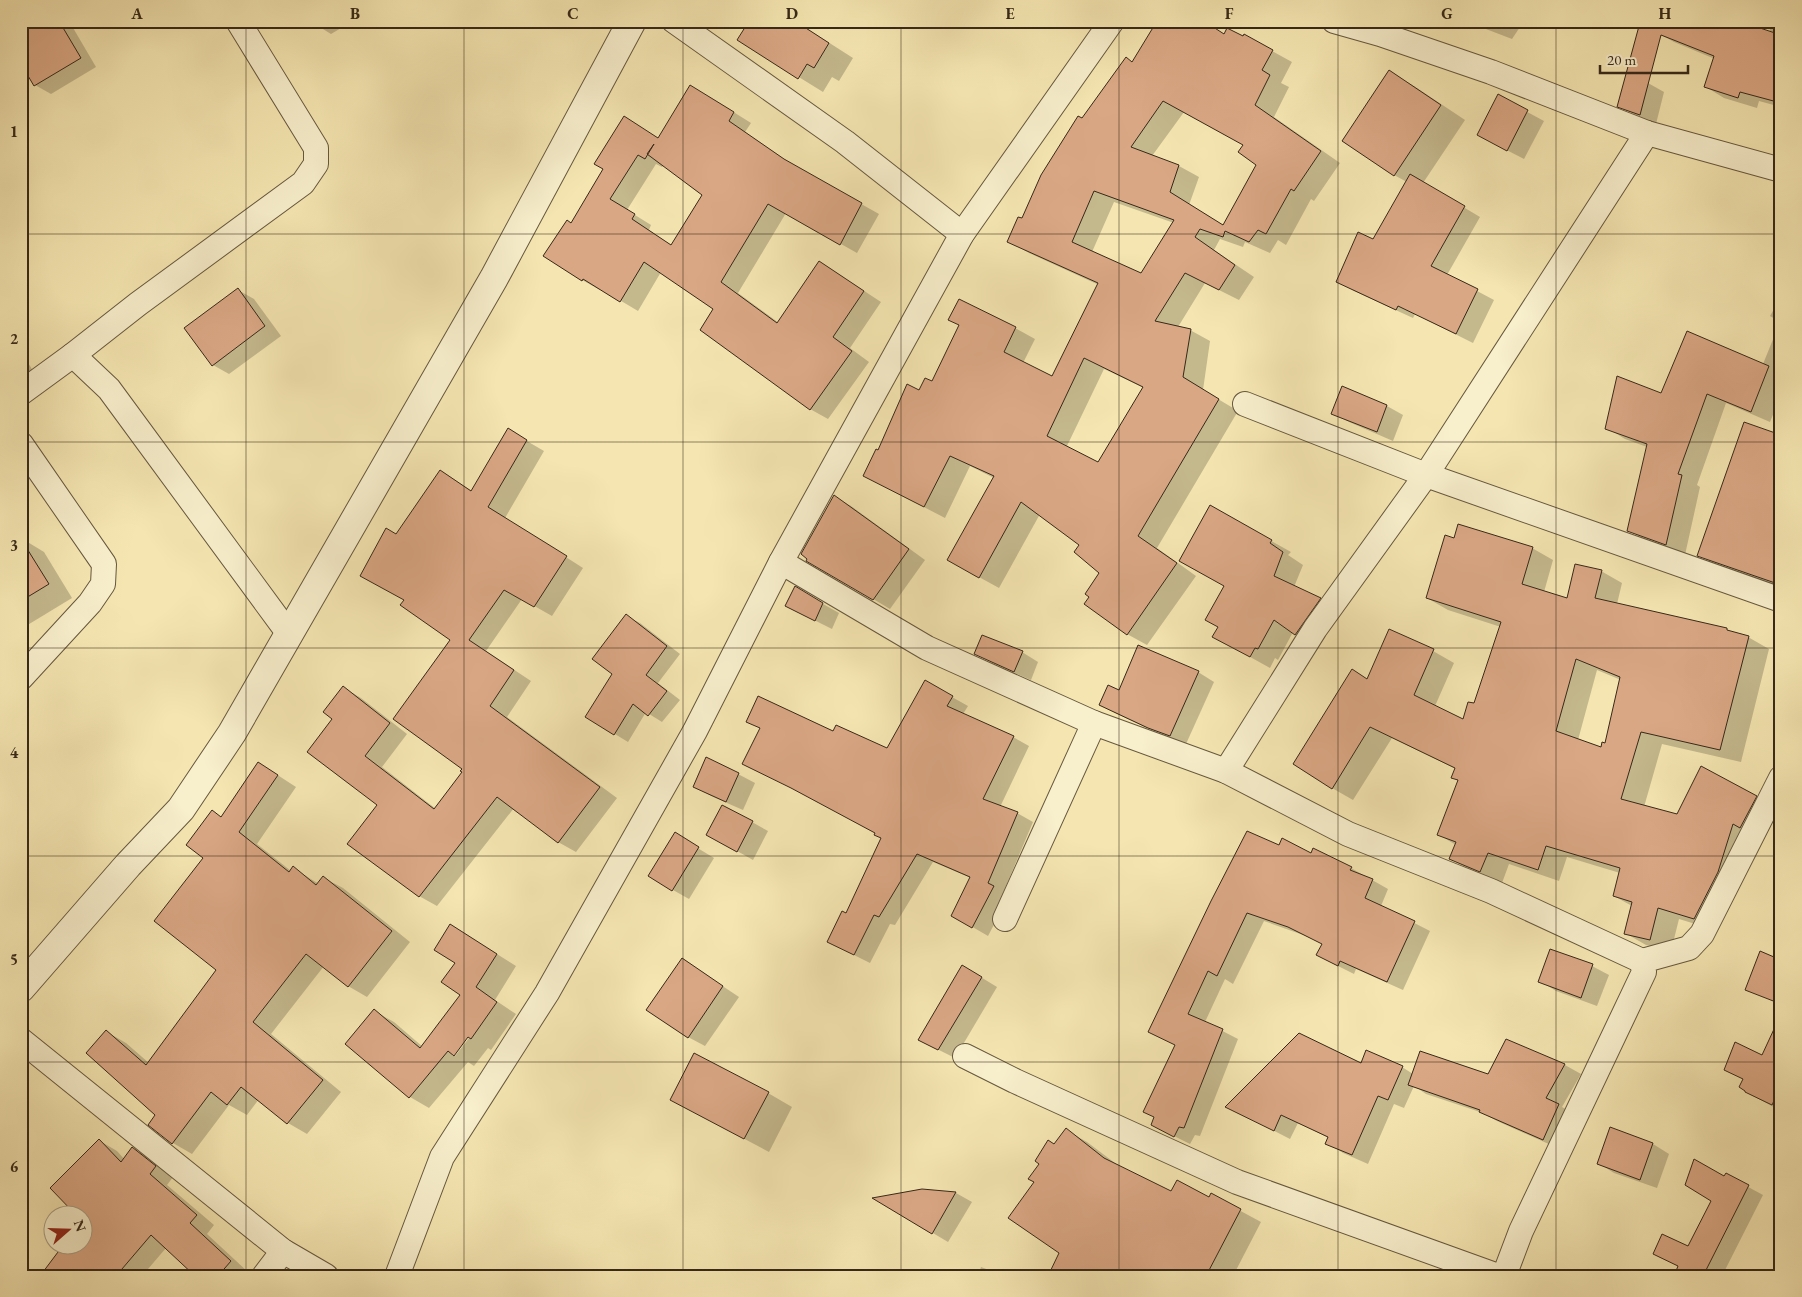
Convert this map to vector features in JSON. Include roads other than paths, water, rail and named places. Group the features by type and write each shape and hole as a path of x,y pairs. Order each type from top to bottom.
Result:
{"street":[{"path":"21,393 138,304 303,183 316,164 316,148 238,21"},
{"path":"21,988 128,865 181,809 232,733 494,278 632,21"},
{"path":"674,21 845,142 962,234"},
{"path":"397,1276 442,1157 547,993 695,731 780,562 962,234 1112,21"},
{"path":"1334,21 1380,34 1491,72 1647,134 1781,170"},
{"path":"1226,771 1315,629 1426,475 1647,134"},
{"path":"73,355 109,389 289,634"},
{"path":"1246,404 1426,475 1781,600"},
{"path":"21,444 104,564 103,584 90,603 21,678"},
{"path":"780,562 927,648 1094,723 1226,771 1348,834 1491,891 1642,961 1689,948 1702,934 1781,778"},
{"path":"1005,920 1094,723"},
{"path":"1504,1276 1521,1231 1644,972 1642,961"},
{"path":"21,1040 283,1251 326,1276"},
{"path":"965,1056 1015,1081 1237,1182 1498,1276"},
{"path":"264,1276 283,1251"}]}
